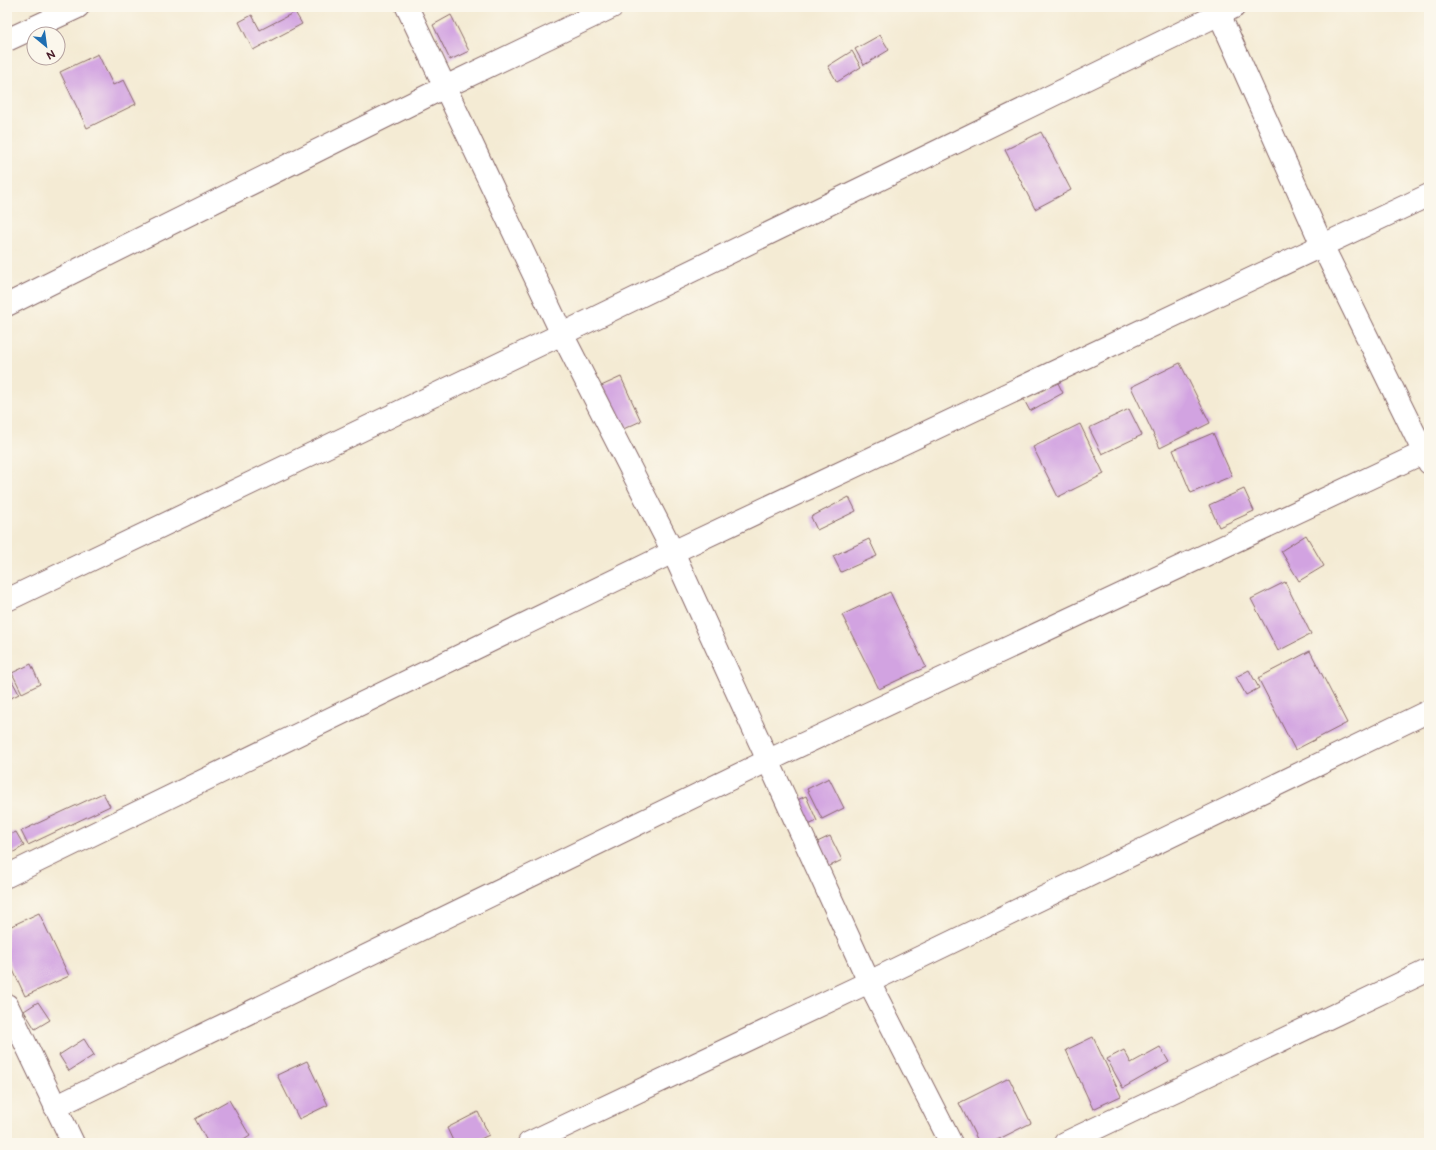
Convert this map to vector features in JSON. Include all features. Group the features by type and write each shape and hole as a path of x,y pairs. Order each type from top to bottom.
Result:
{"street":[{"path":"7,40 78,7"},
{"path":"407,7 562,334 673,552 869,982 951,1143"},
{"path":"7,305 445,87 612,7"},
{"path":"7,600 562,334 1223,9 1322,245 1427,455 767,761 55,1107"},
{"path":"7,876 673,552 1429,195"},
{"path":"529,1143 869,982 1429,711"},
{"path":"1065,1143 1429,970"},
{"path":"7,1006 73,1143"}],"building":[{"path":"295,12 302,24 253,50 239,22 252,15 260,30"},
{"path":"451,15 469,51 450,60 433,25"},
{"path":"880,35 889,50 864,65 855,49"},
{"path":"852,51 861,67 837,82 828,66"},
{"path":"98,54 113,85 124,80 136,104 87,128 60,72"},
{"path":"1041,132 1071,190 1035,209 1005,150"},
{"path":"1180,363 1210,423 1160,448 1131,387"},
{"path":"621,377 641,421 619,431 599,387"},
{"path":"1057,381 1063,393 1030,411 1023,398"},
{"path":"1129,409 1142,435 1102,454 1089,428"},
{"path":"1080,424 1104,474 1058,497 1033,447"},
{"path":"1213,433 1232,476 1191,493 1173,450"},
{"path":"1244,489 1254,511 1219,527 1209,505"},
{"path":"849,497 856,511 817,530 811,517"},
{"path":"1306,535 1324,566 1299,581 1281,551"},
{"path":"869,539 877,556 841,572 833,556"},
{"path":"1285,582 1311,634 1278,651 1251,599"},
{"path":"890,592 926,667 879,689 842,615"},
{"path":"1310,651 1347,723 1295,750 1258,678"},
{"path":"31,664 40,684 22,693 12,673"},
{"path":"1249,670 1259,688 1246,695 1236,677"},
{"path":"9,675 19,694 7,700 7,676"},
{"path":"829,778 844,808 822,819 807,789"},
{"path":"103,793 110,806 28,845 21,831"},
{"path":"806,796 817,821 802,828 791,803"},
{"path":"16,832 24,846 7,856 7,836"},
{"path":"830,836 842,860 822,870 809,846"},
{"path":"39,913 69,976 25,996 7,957 7,928"},
{"path":"38,1002 50,1020 35,1029 24,1011"},
{"path":"1093,1037 1121,1096 1093,1109 1066,1050"},
{"path":"84,1039 94,1055 69,1071 59,1055"},
{"path":"1160,1047 1169,1062 1123,1088 1107,1059 1124,1050 1131,1063"},
{"path":"307,1061 328,1105 299,1119 277,1075"},
{"path":"1009,1078 1031,1123 991,1143 979,1143 959,1103"},
{"path":"229,1100 250,1136 239,1143 208,1143 195,1119"},
{"path":"478,1112 489,1135 472,1143 454,1143 447,1128"}]}
